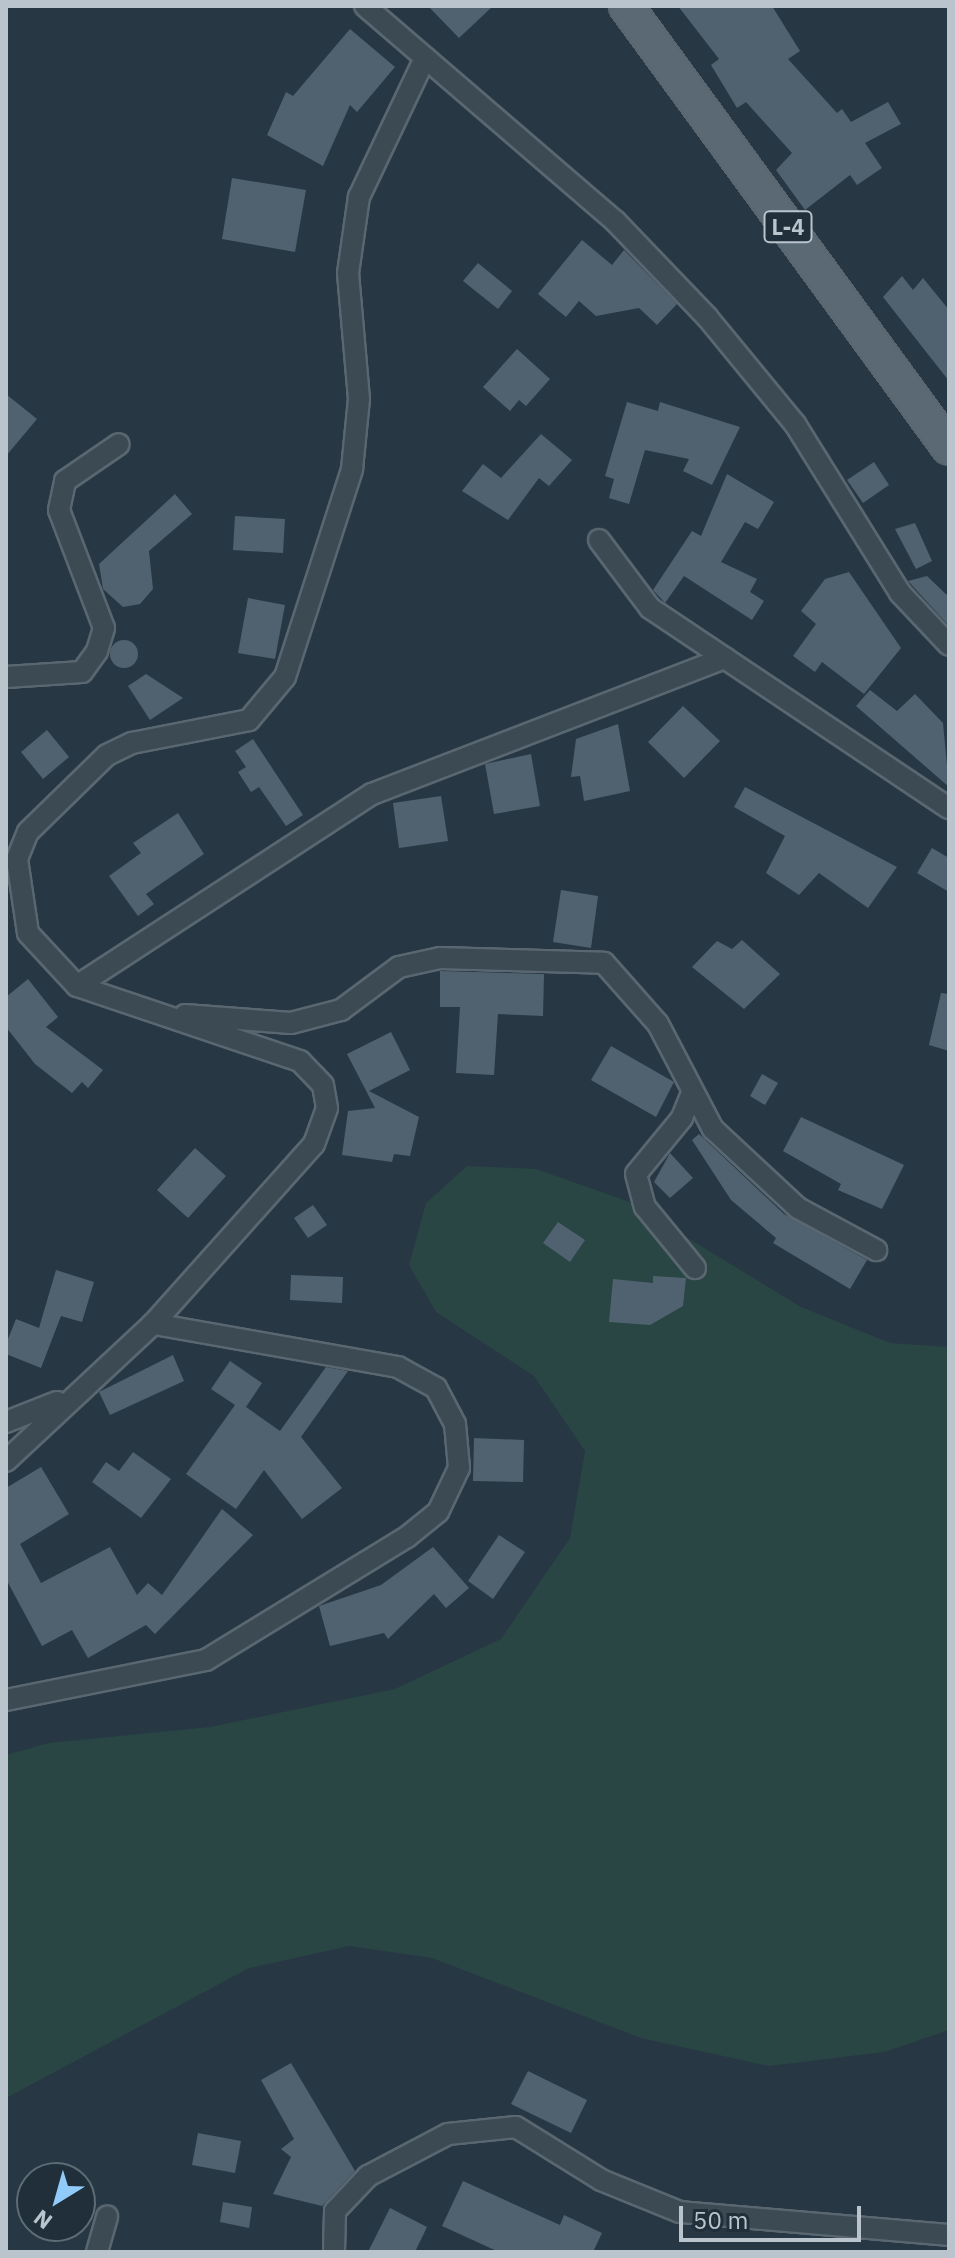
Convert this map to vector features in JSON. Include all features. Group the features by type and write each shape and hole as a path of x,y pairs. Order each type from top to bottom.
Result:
{"main road":[{"name":"L-4","path":"626,6 949,448"}],"street":[{"path":"365,6 615,221 707,317 795,424 900,593 949,645"},
{"path":"6,1461 153,1324 314,1144 327,1108 323,1085 300,1061 77,986 28,933 17,859 28,832 107,755 132,743 249,720 285,677 352,469 359,399 348,273 359,197 425,58"},
{"path":"6,677 82,672 97,651 104,628 59,510 65,481 119,444"},
{"path":"599,540 650,608 949,808"},
{"path":"77,986 372,794 725,658"},
{"path":"157,1014 291,1023 341,1010 399,967 440,958 604,963 658,1024 713,1129 798,1208 876,1250"},
{"path":"692,1093 682,1118 636,1174 645,1207 695,1268"},
{"path":"6,1700 206,1660 407,1537 438,1512 459,1468 455,1424 436,1388 398,1367 153,1324"},
{"path":"6,1422 45,1410 94,1378"},
{"path":"334,2252 335,2211 368,2176 448,2134 516,2127 601,2180 680,2212 949,2235"},
{"path":"97,2252 107,2216"}],"green space":[{"path":"467,1166 536,1169 627,1201 801,1307 890,1343 949,1347 949,2030 884,2052 769,2066 641,2038 432,1958 349,1946 249,1968 6,2098 6,1755 49,1743 210,1727 395,1689 501,1639 570,1538 585,1451 534,1376 436,1312 409,1265 426,1203"}],"building":[{"path":"428,6 493,6 459,38"},
{"path":"678,6 772,6 800,51 788,59 837,113 842,109 851,122 888,102 901,124 865,143 882,168 857,185 850,175 805,210 776,170 792,153 746,102 737,108 711,65 719,59"},
{"path":"350,29 395,67 357,112 350,105 323,166 267,135 286,92 293,96"},
{"path":"232,178 306,190 295,252 222,239"},
{"path":"582,240 612,265 624,250 677,304 657,325 639,308 596,316 579,301 566,317 538,294"},
{"path":"478,263 512,291 498,309 463,281"},
{"path":"902,276 913,290 923,278 949,310 949,381 883,297"},
{"path":"517,349 550,379 526,406 519,400 510,411 483,387"},
{"path":"6,394 37,419 6,456"},
{"path":"627,402 658,411 660,402 740,427 712,485 683,471 689,459 645,450 629,504 609,498 614,479 605,476"},
{"path":"541,434 572,460 549,486 539,478 508,520 462,491 483,464 501,478"},
{"path":"874,462 889,485 863,503 847,480"},
{"path":"727,474 774,502 758,529 745,522 721,562 757,579 750,592 764,601 752,620 684,576 665,603 653,590 692,531 701,536"},
{"path":"175,494 192,514 149,551 153,589 140,604 123,607 103,589 99,564"},
{"path":"235,516 285,519 283,553 233,550"},
{"path":"915,523 932,561 916,569 895,529"},
{"path":"849,572 901,648 864,694 822,662 815,672 793,656 816,624 801,611 825,579"},
{"path":"927,576 949,597 949,626 908,581"},
{"path":"248,598 285,605 275,659 238,653"},
{"path":"124,640 134,644 138,654 134,664 124,668 114,664 110,654 114,644"},
{"path":"146,674 183,698 150,720 128,686"},
{"path":"870,690 897,711 915,694 943,723 949,787 856,706"},
{"path":"683,706 720,741 684,778 648,742"},
{"path":"618,724 630,791 584,801 580,776 571,777 576,739"},
{"path":"47,730 69,757 43,779 21,752"},
{"path":"253,739 303,815 286,826 259,787 251,792 238,772 246,767 235,751"},
{"path":"531,754 540,806 494,814 485,764"},
{"path":"745,787 897,867 868,908 819,873 799,895 766,873 785,836 734,807"},
{"path":"441,796 448,841 399,848 393,803"},
{"path":"178,813 204,854 146,894 154,904 138,916 109,876 141,853 133,843"},
{"path":"932,848 949,858 949,892 917,873"},
{"path":"561,890 598,896 591,948 553,942"},
{"path":"742,940 780,974 744,1009 692,967 717,941 732,949"},
{"path":"440,971 544,974 543,1016 498,1014 494,1075 456,1073 460,1007 440,1007"},
{"path":"28,979 58,1017 46,1027 103,1070 88,1088 82,1082 72,1093 35,1064 6,1027 6,997"},
{"path":"941,993 949,994 949,1051 929,1045"},
{"path":"391,1032 410,1070 369,1091 419,1117 410,1156 394,1154 392,1162 342,1155 348,1111 375,1108 347,1054"},
{"path":"611,1046 674,1082 656,1117 591,1080"},
{"path":"762,1074 778,1083 765,1105 750,1096"},
{"path":"801,1117 904,1165 882,1209 838,1190 841,1184 783,1151"},
{"path":"699,1134 784,1214 867,1260 850,1289 773,1243 776,1238 731,1200 692,1140"},
{"path":"195,1148 226,1176 188,1218 157,1190"},
{"path":"670,1153 693,1178 670,1198 654,1182"},
{"path":"313,1205 327,1225 308,1238 294,1218"},
{"path":"558,1222 585,1240 570,1262 543,1243"},
{"path":"56,1270 94,1282 82,1322 61,1316 41,1368 6,1354 6,1344 16,1319 39,1328"},
{"path":"291,1275 343,1277 342,1303 290,1300"},
{"path":"653,1276 686,1278 683,1306 650,1325 609,1322 613,1279 653,1283"},
{"path":"173,1355 184,1381 110,1415 99,1392"},
{"path":"230,1361 262,1383 246,1407 280,1431 326,1367 348,1371 301,1437 342,1488 302,1519 264,1470 236,1509 186,1474 235,1405 211,1389"},
{"path":"474,1438 524,1440 523,1482 473,1481"},
{"path":"133,1452 171,1479 141,1518 92,1482 106,1462 119,1471"},
{"path":"41,1467 69,1514 20,1544 41,1583 110,1547 137,1595 148,1583 162,1595 222,1509 253,1535 155,1634 146,1625 88,1658 72,1630 42,1646 6,1579 6,1488"},
{"path":"499,1535 525,1552 493,1599 468,1581"},
{"path":"433,1547 469,1588 446,1608 434,1594 388,1639 384,1633 330,1646 319,1606 381,1585"},
{"path":"291,2063 355,2171 322,2206 273,2194 291,2157 281,2149 294,2139 261,2080"},
{"path":"528,2071 587,2100 571,2133 511,2104"},
{"path":"198,2133 241,2141 235,2173 192,2165"},
{"path":"463,2181 560,2225 564,2215 602,2233 593,2252 499,2252 442,2226"},
{"path":"223,2202 252,2207 249,2228 220,2222"},
{"path":"390,2208 427,2227 415,2252 368,2252"}]}
